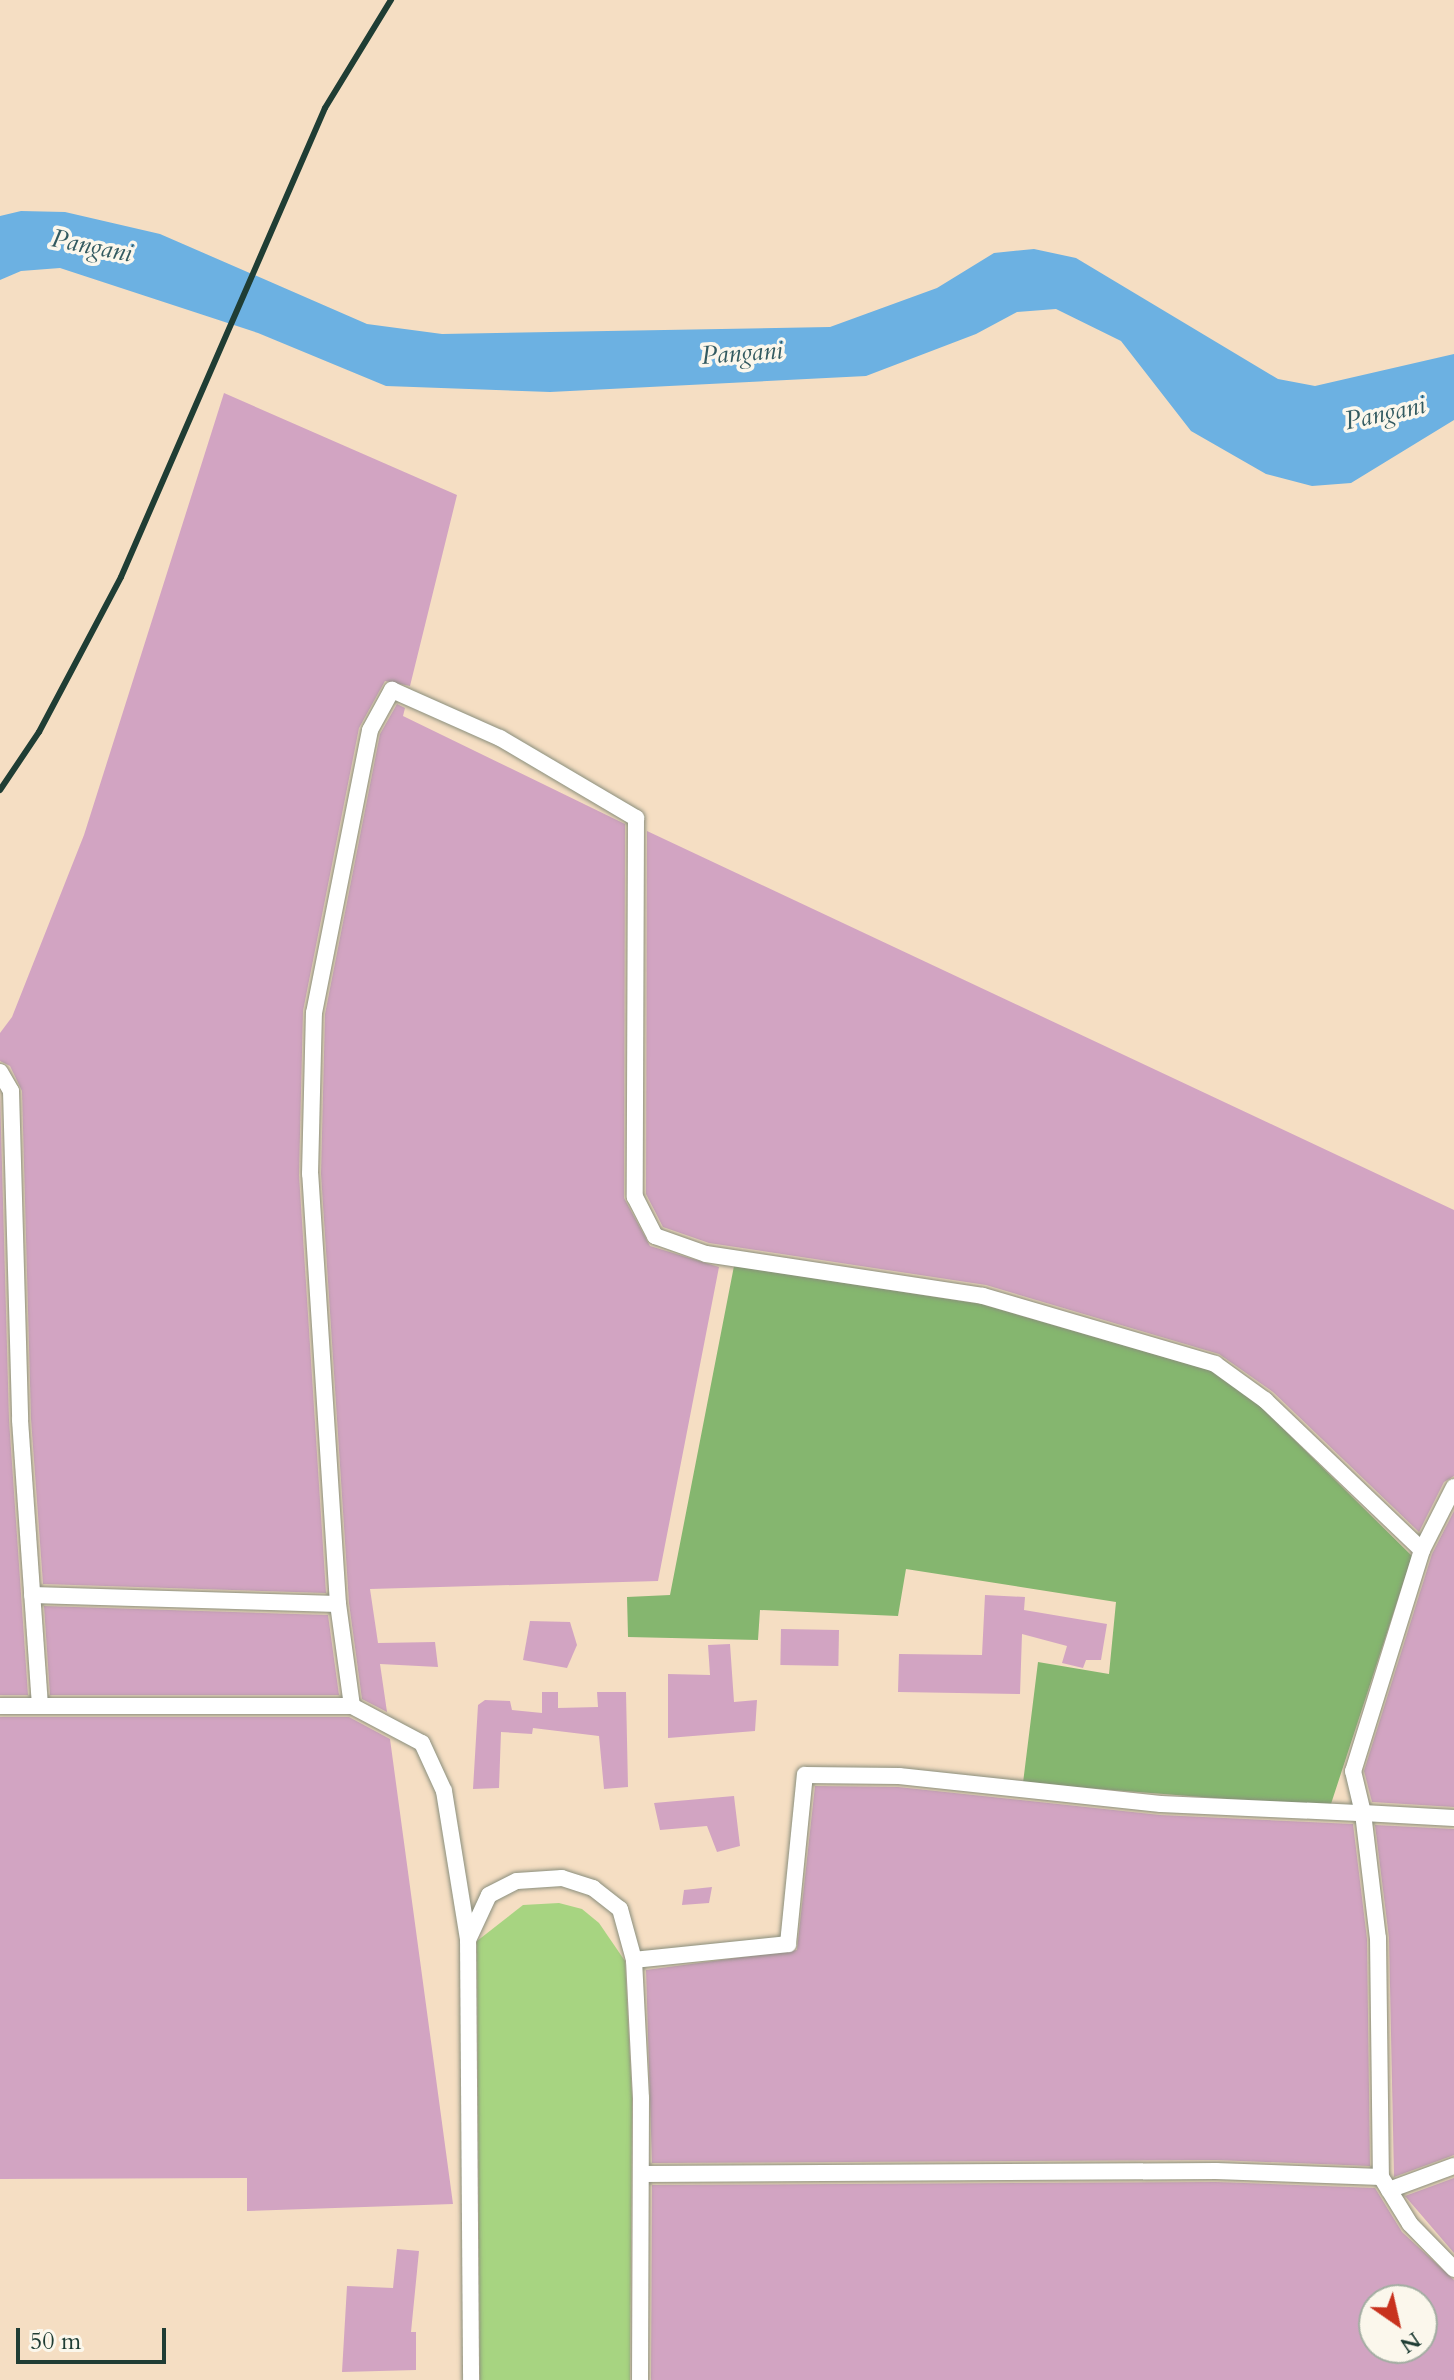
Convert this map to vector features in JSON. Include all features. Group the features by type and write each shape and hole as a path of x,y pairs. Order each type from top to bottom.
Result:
{"street":[{"path":"352,1706 338,1604 310,1174 314,1013 370,730 392,690 500,738 636,818 635,1197 655,1236 706,1254 983,1296 1215,1364 1265,1400 1422,1550"},
{"path":"0,1072 11,1091 20,1420 40,1705"},
{"path":"1454,1487 1422,1550 1353,1771 1363,1813 1378,1938 1385,2184 1410,2224 1454,2269"},
{"path":"32,1595 338,1604"},
{"path":"0,1706 236,1710 352,1706 422,1743 444,1791 468,1939 471,2380"},
{"path":"634,1960 788,1944 805,1775 899,1776 1161,1804 1454,1818"},
{"path":"468,1939 489,1895 517,1881 562,1878 593,1888 620,1909 634,1960 641,2174 640,2380"},
{"path":"641,2174 1216,2171 1385,2184 1454,2166"}],"green space":[{"path":"734,1266 981,1304 1212,1371 1260,1406 1412,1556 1330,1807 1023,1783 1038,1662 1109,1674 1116,1602 906,1569 898,1616 760,1610 758,1640 628,1637 627,1597 670,1595"},
{"path":"559,1903 582,1909 599,1923 625,1961 632,2098 630,2380 480,2380 477,1941 523,1905"}],"water":[{"name":"Pangani","path":"21,211 65,212 160,234 367,324 442,334 830,327 937,288 994,253 1034,249 1076,258 1278,379 1315,386 1454,354 1454,420 1351,483 1312,486 1266,474 1191,431 1121,341 1056,309 1017,312 976,334 866,376 550,392 386,386 258,333 60,268 21,271 0,280 0,216"}],"building":[{"path":"224,393 457,495 410,686 385,681 359,728 303,1011 299,1175 326,1593 43,1584 31,1419 22,1091 10,1066 0,1061 0,1033 12,1017 84,835"},
{"path":"397,704 405,708 403,716 625,824 624,1198 650,1246 719,1267 658,1581 370,1589 378,1643 435,1642 438,1667 380,1664 387,1712 362,1699 349,1603 321,1174 325,1014 380,734"},
{"path":"647,831 1454,1210 1454,1476 1444,1482 1419,1532 1273,1392 1219,1354 986,1285 709,1243 663,1227 646,1194"},
{"path":"0,1094 9,1420 28,1695 0,1695"},
{"path":"1454,1511 1454,1807 1372,1802 1364,1771 1432,1554"},
{"path":"985,1595 1025,1597 1024,1610 1107,1624 1101,1660 1086,1660 1083,1668 1062,1663 1067,1646 1022,1634 1020,1694 898,1692 899,1654 982,1655"},
{"path":"44,1606 328,1615 339,1695 50,1695"},
{"path":"530,1621 570,1622 577,1645 567,1668 523,1660"},
{"path":"781,1629 839,1630 838,1666 780,1665"},
{"path":"730,1644 734,1702 757,1700 755,1731 668,1738 668,1674 710,1675 708,1645"},
{"path":"542,1692 558,1692 558,1708 598,1707 597,1692 626,1692 628,1787 604,1789 599,1736 533,1728 532,1734 501,1732 499,1788 473,1789 478,1705 485,1700 510,1701 512,1710 542,1713"},
{"path":"0,1717 349,1717 390,1739 453,2204 247,2211 247,2178 0,2179"},
{"path":"815,1786 898,1787 1160,1815 1353,1824 1367,1939 1370,2166 1216,2160 652,2163 646,1970 797,1950"},
{"path":"734,1796 740,1846 717,1852 707,1826 660,1830 654,1803"},
{"path":"1375,1825 1454,1829 1454,2155 1394,2177 1389,1938"},
{"path":"712,1887 709,1903 682,1905 684,1890"},
{"path":"1454,2178 1454,2253 1405,2196"},
{"path":"1216,2182 1375,2188 1402,2232 1454,2280 1454,2380 651,2380 652,2185"},
{"path":"397,2249 419,2251 411,2332 416,2332 416,2370 342,2372 347,2286 393,2288"}],"railway":[{"path":"0,790 39,732 121,577 325,108 391,0"}]}
